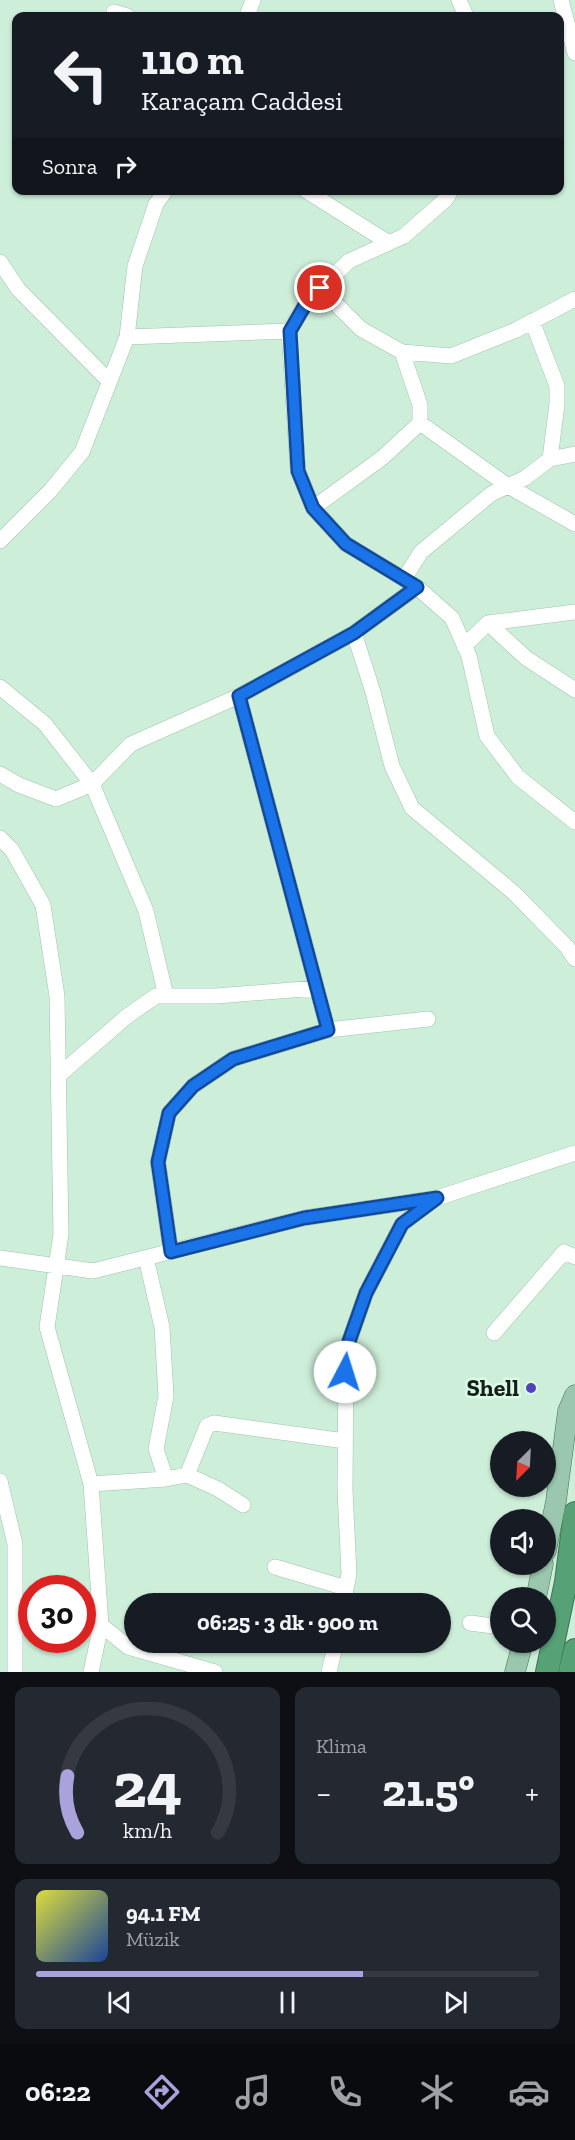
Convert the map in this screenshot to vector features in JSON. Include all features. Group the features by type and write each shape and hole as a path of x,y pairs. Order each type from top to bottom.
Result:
{"highway":[{"path":"547,1672 566,1582 575,1513"},
{"path":"570,1672 575,1650"}],"main road":[{"path":"554,1509 567,1411 575,1395"},
{"path":"515,1672 520,1653"}],"street":[{"path":"561,0 575,53"},
{"path":"0,541 50,491 82,452 127,337 135,266 156,204 162,195"},
{"path":"312,195 389,243"},
{"path":"448,195 405,236 349,261 308,300 290,331 298,471 313,508 346,544 411,583 452,618 469,656 487,736 518,777 575,822"},
{"path":"0,262 18,289 109,381"},
{"path":"320,288 361,329 402,352 451,356 516,330 575,298"},
{"path":"532,321 557,386 550,459"},
{"path":"127,337 290,331"},
{"path":"313,508 382,458 420,423 420,405 402,352"},
{"path":"420,423 508,486 575,524"},
{"path":"0,774 56,799 92,784 131,744 239,696 354,633 411,583 421,552 490,494 525,478 550,459 575,454"},
{"path":"464,646 488,623 575,612"},
{"path":"488,623 526,658 575,690"},
{"path":"354,633 373,692 392,766 412,808 513,892 567,947 575,959"},
{"path":"0,687 45,724 92,784 146,911 166,996"},
{"path":"239,696 328,1030"},
{"path":"0,838 12,850 43,905 57,996 61,1234 46,1327 90,1484 101,1624 91,1672"},
{"path":"58,1076 126,1017 156,996 216,996 317,988"},
{"path":"171,1252 158,1162 169,1113 193,1086 233,1059 328,1030 428,1019"},
{"path":"0,1258 93,1271 304,1218 437,1198 575,1153"},
{"path":"345,1593 349,1574 345,1490 346,1350 366,1293 402,1224 437,1198"},
{"path":"494,1333 564,1252 575,1257"},
{"path":"146,1258 162,1327 166,1396 156,1449 166,1479"},
{"path":"187,1475 207,1426 214,1423 345,1442"},
{"path":"90,1484 166,1479 187,1475 218,1489 243,1505"},
{"path":"0,1481 15,1544 15,1672"},
{"path":"275,1567 346,1587"},
{"path":"470,1623 490,1626"},
{"path":"101,1624 128,1647 215,1672"},
{"path":"329,1672 333,1653"}],"place":[{"name":"Shell","path":"531,1388"}],"route":[{"path":"320,288 308,300 290,331 298,471 313,508 346,544 417,587 354,633 239,696 328,1030 233,1059 193,1086 169,1113 158,1162 171,1252 304,1218 437,1198 402,1224 366,1293 346,1350 345,1372"}]}
